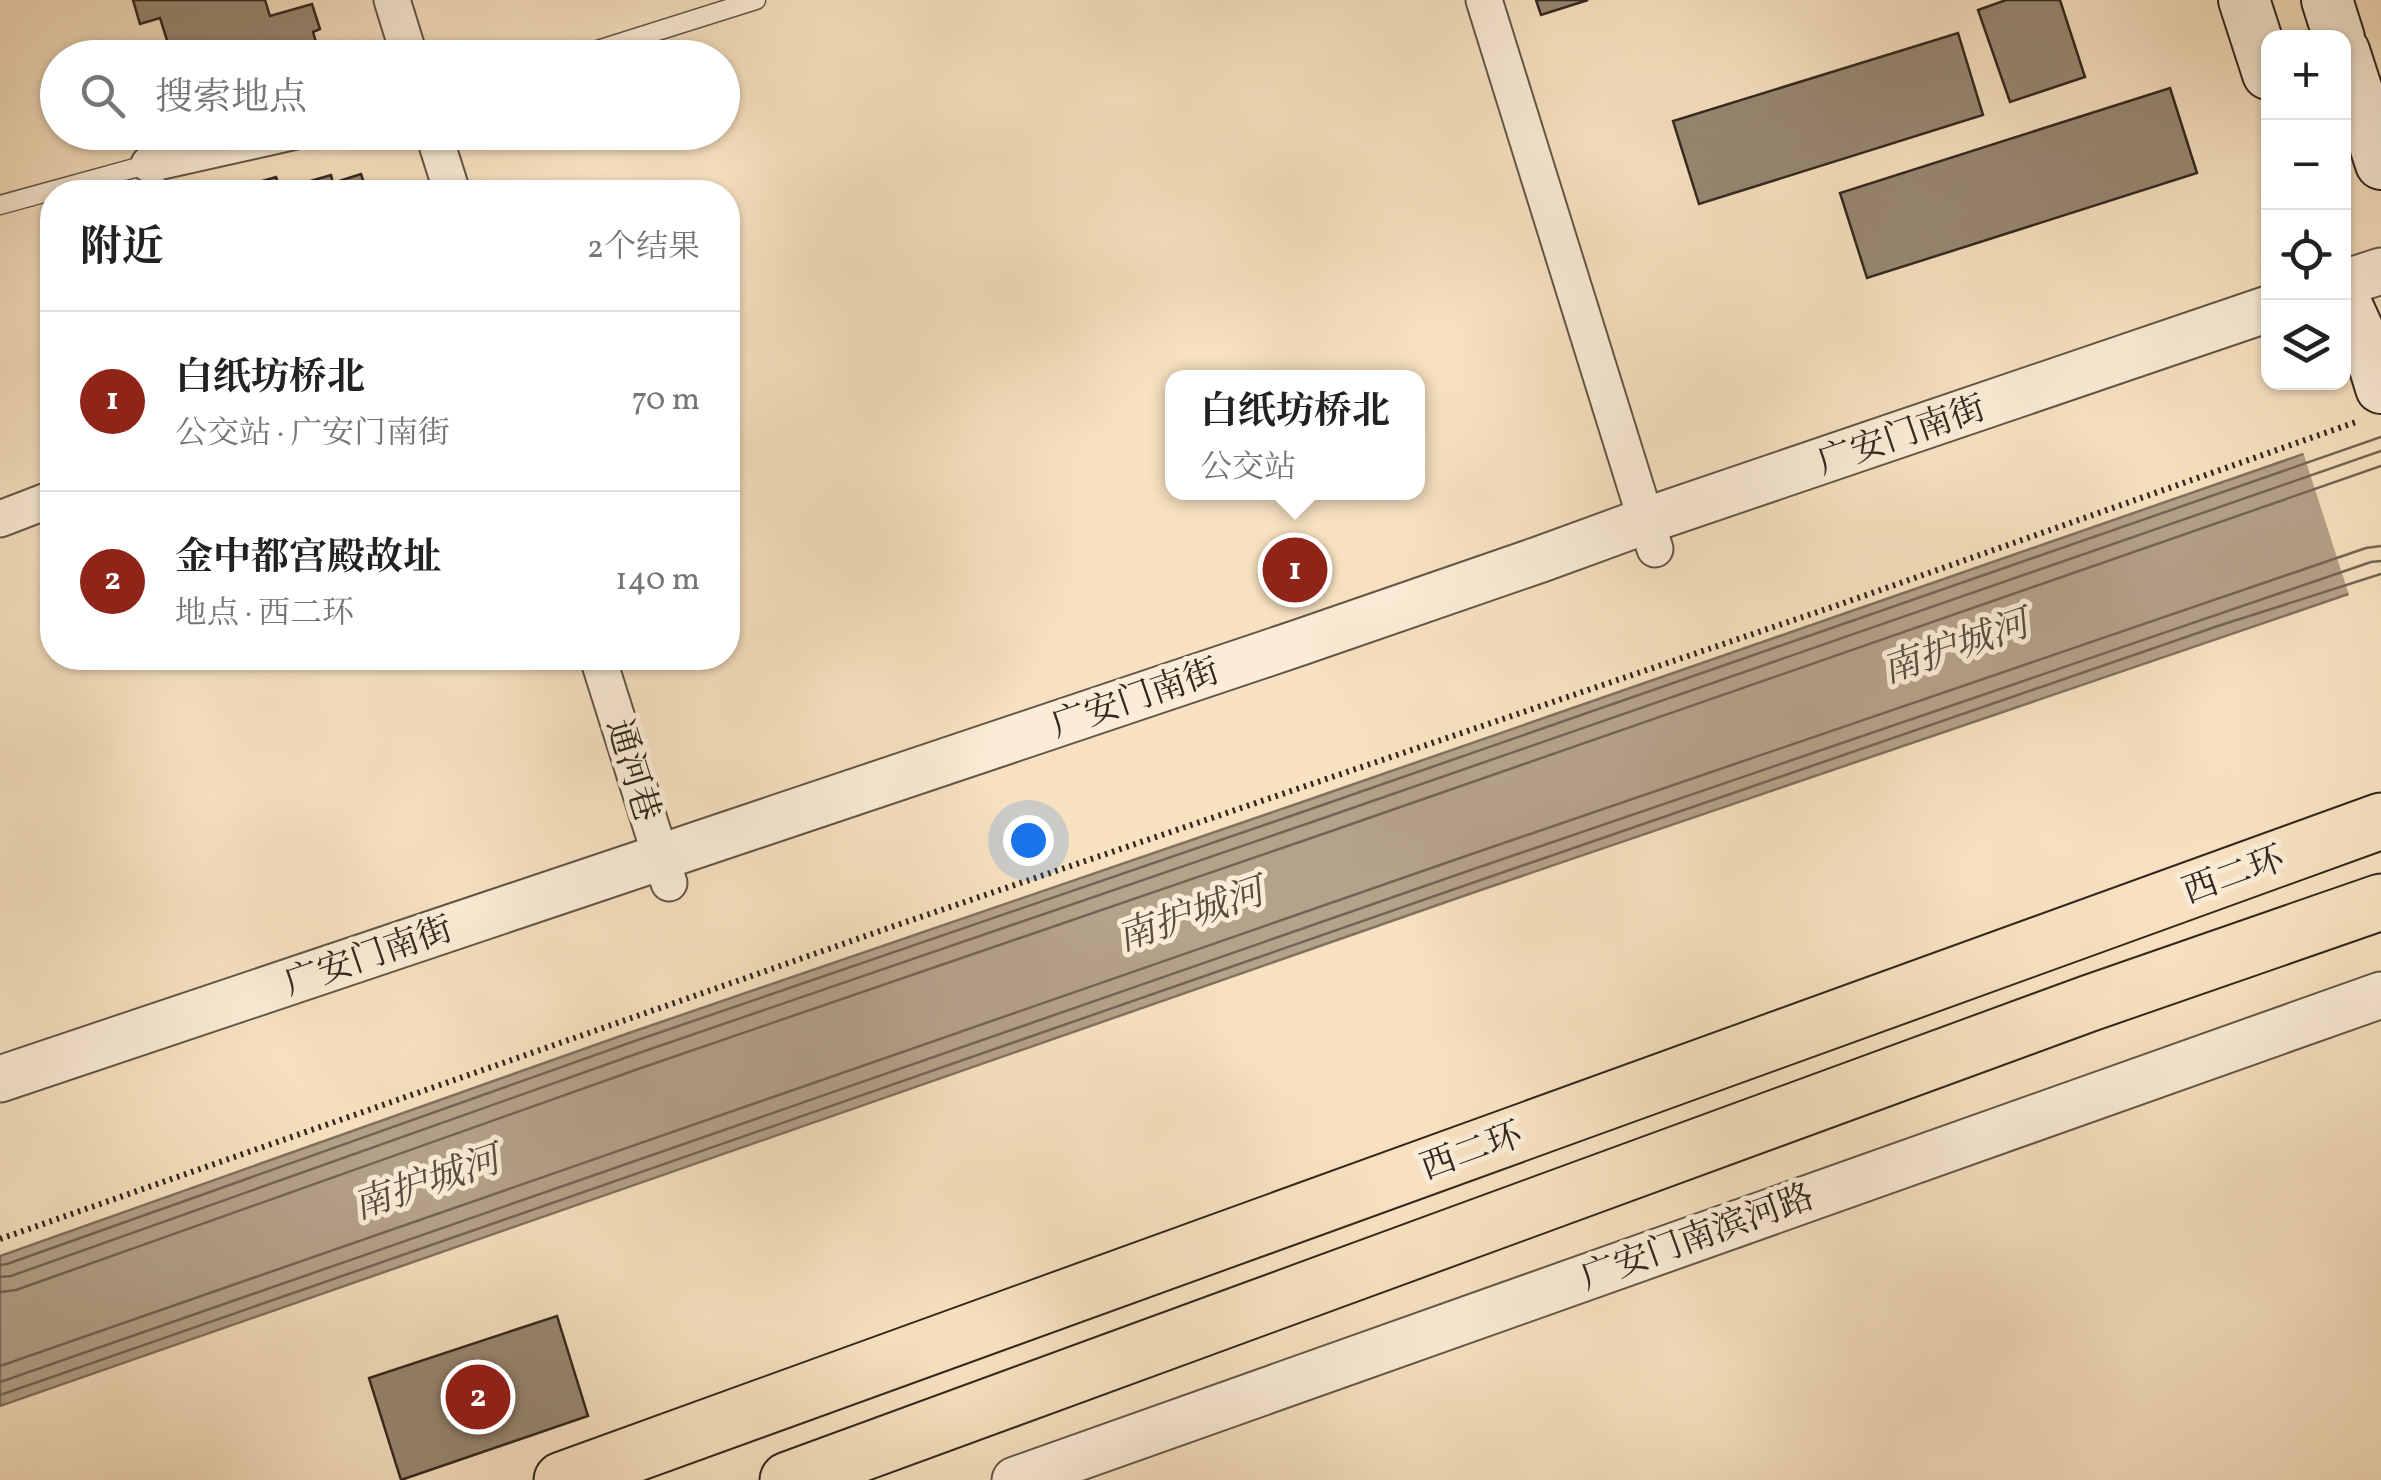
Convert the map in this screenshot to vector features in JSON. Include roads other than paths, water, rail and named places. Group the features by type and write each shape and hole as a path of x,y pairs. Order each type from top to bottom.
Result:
{"highway":[{"name":"西二环","path":"562,1480 2381,822"},
{"path":"788,1480 2090,1004 2381,902"}],"main road":[{"path":"2244,0 2261,52"},
{"path":"2326,0 2336,30"},
{"path":"2351,72 2381,164"},
{"path":"2352,303 2372,391"}],"street":[{"path":"392,0 404,40"},
{"path":"1484,0 1650,535"},
{"path":"153,178 238,150"},
{"path":"439,150 448,180"},
{"path":"2352,303 2381,270"},
{"name":"广安门南街","path":"1650,535 2261,312"},
{"name":"广安门南街","path":"0,1110 1298,642 2261,344"},
{"path":"0,518 40,503"},
{"name":"通河巷","path":"602,670 665,870"},
{"name":"广安门南街","path":"0,1079 665,870"},
{"name":"广安门南滨河路","path":"1015,1480 2381,995"}],"lane":[{"path":"629,40 756,0"},
{"path":"0,205 40,198"}],"water":[{"name":"南护城河","path":"2381,427 2381,583 1475,892 0,1406 0,1256 629,1033"}],"place":[{"name":"白纸坊桥北","path":"1295,570"},
{"name":"金中都宫殿故址","path":"478,1397"}]}
